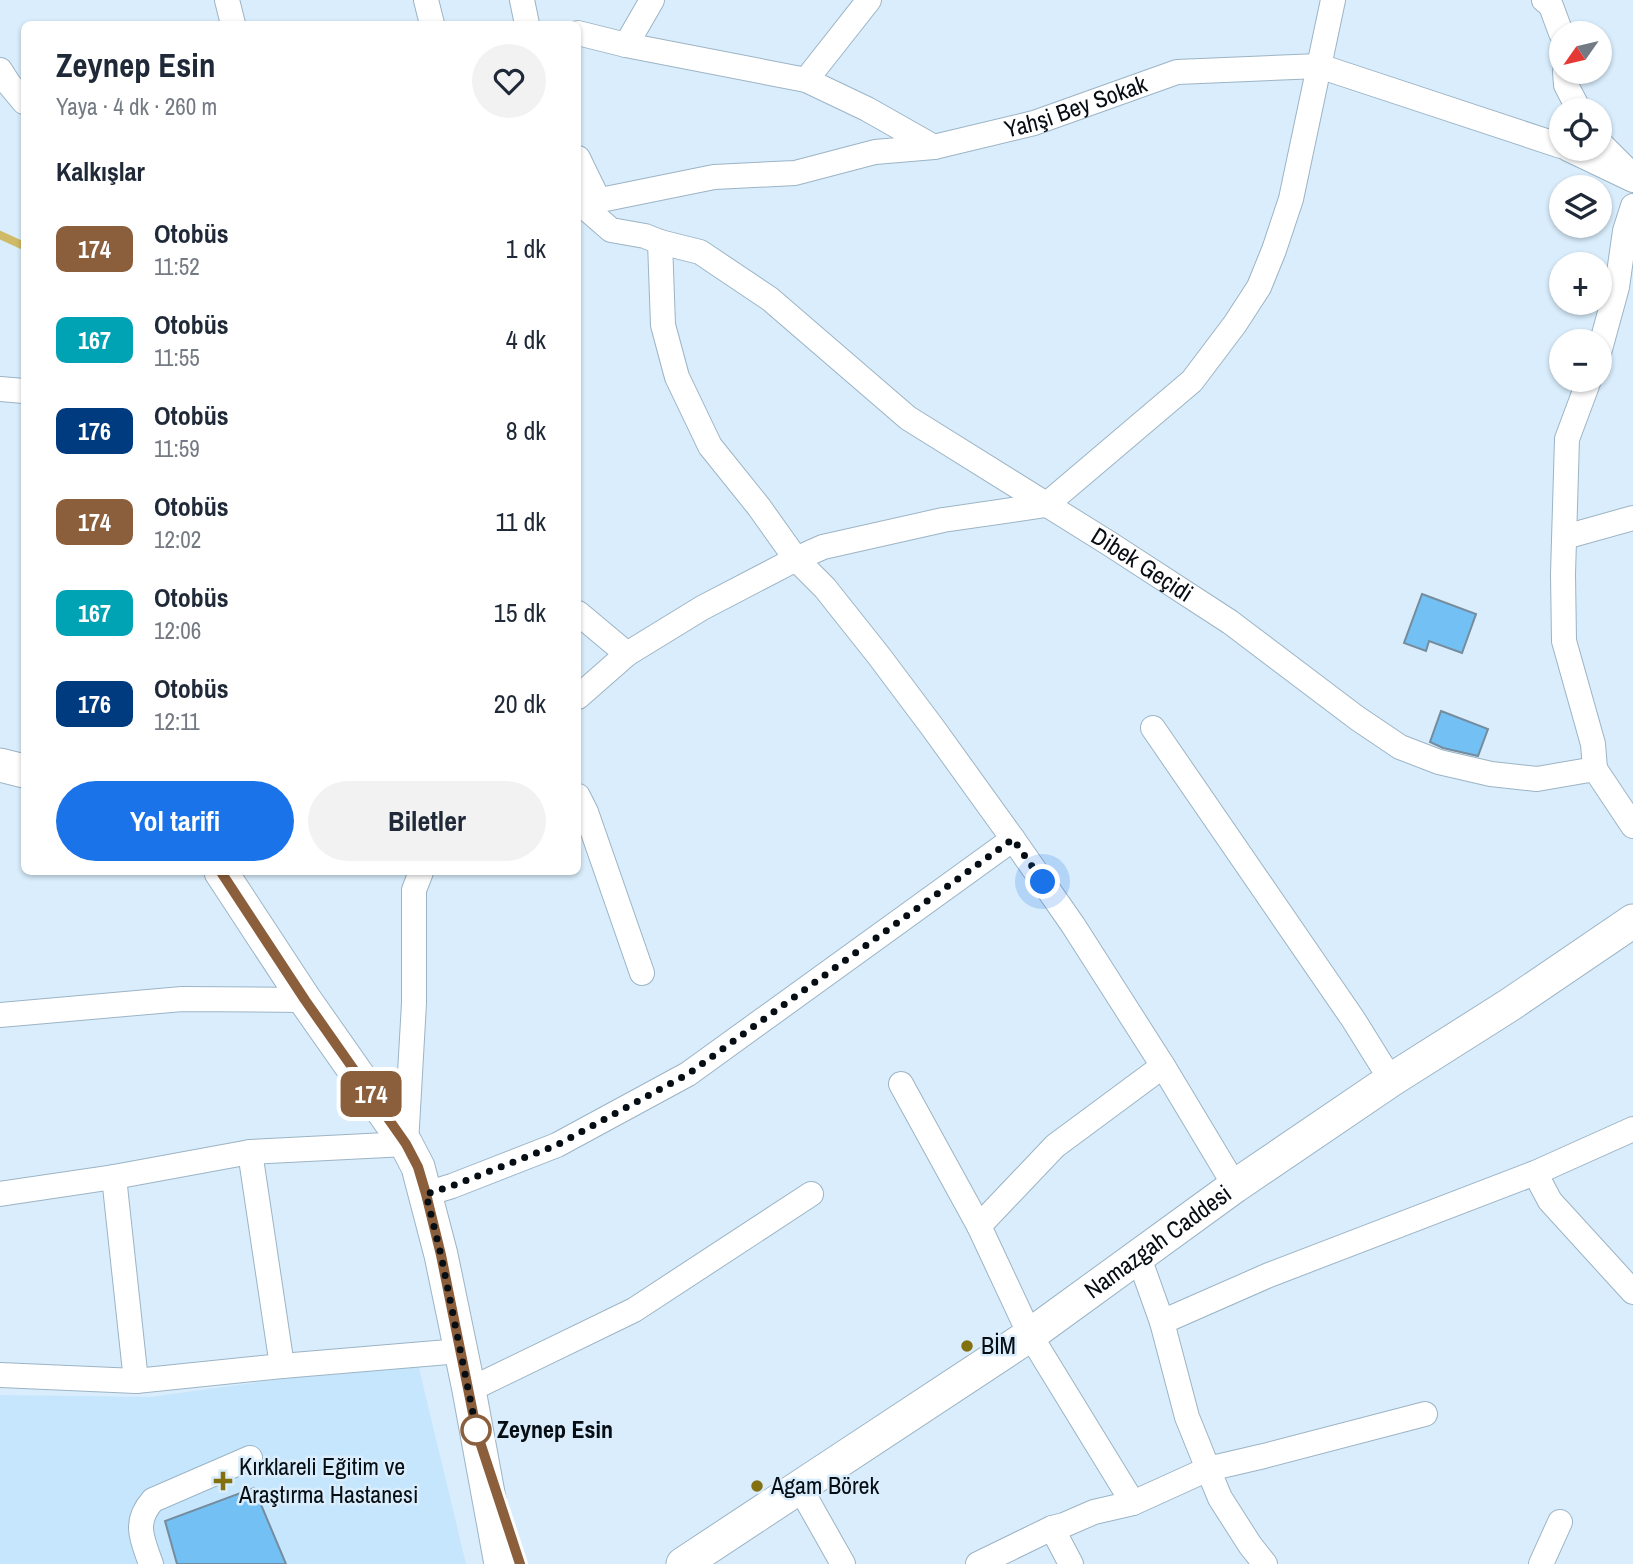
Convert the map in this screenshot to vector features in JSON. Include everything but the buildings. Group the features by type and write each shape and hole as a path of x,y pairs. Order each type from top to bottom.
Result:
{"street":[{"path":"227,0 232,21"},
{"path":"426,0 431,21"},
{"path":"626,45 652,0"},
{"path":"806,80 869,0"},
{"path":"581,695 627,654 702,608 823,547 943,520 1046,505 1192,381 1236,324 1259,287 1291,199 1333,0"},
{"path":"1549,2 1556,21"},
{"path":"581,34 806,80 867,109 933,148"},
{"name":"Yahşi Bey Sokak","path":"581,206 714,177 796,173 875,152 933,148 1034,123 1177,72 1319,66 1549,142"},
{"path":"0,70 21,98"},
{"path":"1612,156 1633,178"},
{"path":"1595,161 1633,178"},
{"path":"581,164 597,197 581,205"},
{"path":"1608,329 1625,288 1625,231 1633,206"},
{"name":"Dibek Geçidi","path":"581,208 611,230 645,236 700,252 770,299 908,418 1230,622 1357,718 1400,747 1440,762 1503,776 1536,779 1595,769"},
{"path":"660,242 663,325 677,377 710,446 796,559 825,588 879,656 1013,839 1073,925 1163,1066 1235,1186"},
{"path":"0,389 21,391"},
{"path":"1585,392 1567,439 1564,641 1593,744 1595,769 1633,826"},
{"path":"1565,537 1633,518"},
{"path":"581,616 627,654"},
{"path":"1153,728 1353,1019 1391,1080"},
{"path":"0,765 21,770"},
{"path":"581,802 642,973"},
{"path":"426,1194 557,1145 688,1074 1013,839"},
{"path":"223,875 305,1000 406,1144 418,1167 441,1255 469,1390 500,1564"},
{"path":"406,1144 414,1003 414,890 420,875"},
{"name":"Namazgah Caddesi","path":"683,1564 1030,1335 1235,1186 1633,921"},
{"path":"0,1015 182,999 305,1000"},
{"path":"979,1226 1055,1146 1163,1066"},
{"path":"901,1084 979,1226 1030,1335 1133,1503"},
{"path":"1162,1322 1269,1275 1535,1173 1633,1129"},
{"path":"0,1194 114,1177 250,1152 406,1144"},
{"path":"250,1152 282,1366"},
{"path":"1535,1173 1550,1201 1633,1292"},
{"path":"114,1177 136,1381"},
{"path":"469,1390 634,1310 811,1194"},
{"path":"1138,1255 1162,1322 1187,1417 1208,1469 1220,1497 1265,1564"},
{"path":"0,1375 136,1381 460,1351"},
{"path":"978,1564 1052,1528 1094,1512 1133,1503 1208,1469 1425,1414"},
{"path":"477,1433 520,1564"},
{"path":"151,1564 141,1536 143,1511 153,1500 250,1458"},
{"path":"799,1486 843,1564"},
{"path":"1541,1564 1560,1521"},
{"path":"1052,1528 1071,1564"}],"shaded area":[{"name":"Kırklareli Eğitim ve Araştırma Hastanesi","path":"418,1364 466,1564 0,1564 0,1395 150,1397 378,1366"}],"waterway":[{"path":"0,235 21,245"}],"bus line":[{"name":"174","path":"223,875 305,1000 406,1144 418,1167 441,1255 477,1433 520,1564"}],"place":[{"name":"BİM","path":"967,1346"},
{"name":"Zeynep Esin","path":"476,1430"},
{"name":"Kırklareli Eğitim ve Araştırma Hastanesi","path":"223,1481"},
{"name":"Agam Börek","path":"757,1486"}],"route":[{"path":"476,1430 477,1433 426,1194 557,1145 688,1074 1013,839 1043,882"}]}
